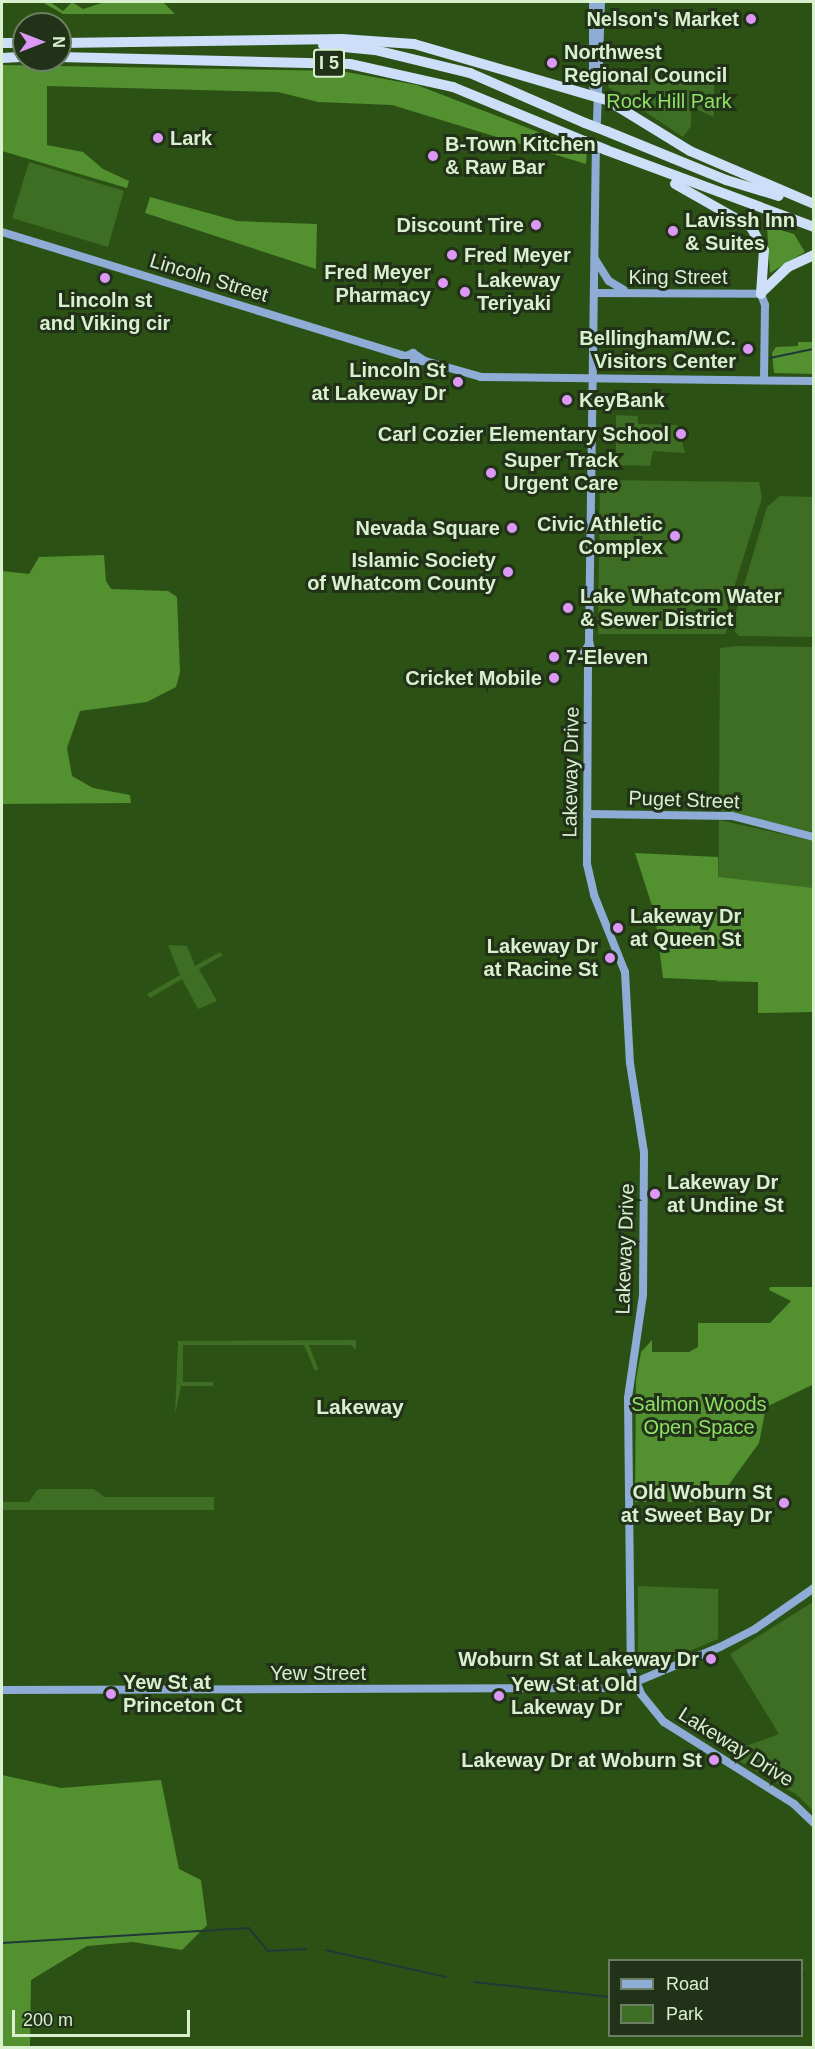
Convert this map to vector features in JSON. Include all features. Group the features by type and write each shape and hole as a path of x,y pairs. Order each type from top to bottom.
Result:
{"highway":[{"path":"239,42 342,39 414,44 597,97 623,107 690,151 813,205"},
{"name":"I 5","path":"72,43 239,42 325,45 430,62 470,74 585,123 600,135 726,180 813,205"},
{"name":"I 5","path":"72,57 350,64 453,87 584,141 601,152 813,227"},
{"path":"641,165 751,227 765,257 761,294"},
{"path":"761,294 788,267 813,255"}],"main road":[{"path":"593,2 593,86 597,97 597,121"},
{"path":"597,97 601,89 601,2"},
{"name":"Lakeway Drive","path":"601,152 594,258 589,644 592,661 588,665 587,814 591,884 625,972 630,1063 643,1146 643,1295 628,1414 628,1584 634,1684 664,1722 794,1804 813,1823"},
{"name":"Lincoln Street","path":"2,232 406,356 419,364 425,361 492,378 813,381"},
{"path":"594,258 612,285 633,293"},
{"name":"King Street","path":"594,293 761,294"},
{"path":"761,294 765,305 764,380"},
{"name":"Puget Street","path":"587,814 724,815 813,837"},
{"name":"Yew Street","path":"2,1690 570,1690 634,1684 755,1629 813,1588"}],"green space":[{"path":"42,2 50,2 63,11 72,2 83,9 105,2 163,2 175,14 72,14 72,12 60,12"},
{"path":"2,65 12,65 12,72 72,72 72,66 341,71 417,85 587,151 586,164 392,105 318,102 278,92 47,86 47,145 83,152 103,169 129,181 127,188 2,151"},
{"name":"Rock Hill Park","path":"608,77 714,80 714,117 696,109 691,111 691,126 683,137 608,87"},
{"path":"29,162 124,191 108,247 12,218"},
{"path":"150,197 237,221 317,224 316,269 145,213"},
{"path":"767,226 794,234 805,252 770,273"},
{"path":"798,342 813,342 813,374 774,373 772,353 776,347 798,346"},
{"path":"616,415 638,416 638,424 678,425 685,453 653,451 650,466 616,465"},
{"name":"Civic Athletic Complex","path":"600,480 759,482 762,498 728,607 726,634 598,634"},
{"path":"780,496 813,497 813,637 739,636 735,632 736,612 767,507"},
{"path":"104,555 106,581 111,589 168,591 177,597 180,672 176,687 147,702 80,711 67,748 72,776 93,788 130,795 131,803 2,804 2,571 29,574 39,557"},
{"path":"738,646 813,647 813,832 719,810 720,648"},
{"path":"719,820 813,841 813,982 717,982"},
{"path":"635,853 718,857 718,877 813,888 813,1012 758,1013 758,982 663,978 655,915"},
{"path":"168,945 187,946 195,966 220,952 223,955 199,969 217,1001 198,1009 182,979 150,998 147,994 180,975"},
{"name":"Salmon Woods Open Space","path":"770,1287 813,1287 812,1385 766,1407 759,1443 725,1490 725,1502 635,1502 636,1380 641,1352 652,1340 652,1352 689,1352 698,1347 698,1323 770,1323 791,1301 769,1290"},
{"path":"356,1340 356,1350 351,1345 309,1345 318,1369 315,1371 304,1345 183,1345 183,1382 213,1382 213,1386 181,1386 175,1415 178,1341"},
{"path":"38,1489 94,1489 104,1497 214,1497 214,1510 2,1510 2,1502 29,1502"},
{"path":"638,1586 718,1589 718,1639 649,1668 643,1667 638,1657"},
{"path":"813,1602 813,1811 797,1795 736,1759 732,1751 779,1734 730,1654"},
{"path":"2,1775 61,1788 161,1780 179,1869 201,1880 207,1925 182,1950 133,1942 87,1946 31,1980 30,2047 2,2047"}],"waterway":[{"path":"770,358 814,349"},
{"path":"2,1943 249,1928 268,1951 306,1949"},
{"path":"326,1950 446,1977"},
{"path":"474,1982 608,1997"}],"place":[{"name":"Nelson's Market","path":"751,19"},
{"name":"Northwest Regional Council","path":"552,63"},
{"name":"Lark","path":"158,138"},
{"name":"B-Town Kitchen & Raw Bar","path":"433,156"},
{"name":"Discount Tire","path":"536,225"},
{"name":"Lavissh Inn & Suites","path":"673,231"},
{"name":"Fred Meyer","path":"452,255"},
{"name":"Lincoln st and Viking cir","path":"105,278"},
{"name":"Fred Meyer Pharmacy","path":"443,283"},
{"name":"Lakeway Teriyaki","path":"465,292"},
{"name":"Bellingham/W.C. Visitors Center","path":"748,349"},
{"name":"Lincoln St at Lakeway Dr","path":"458,382"},
{"name":"KeyBank","path":"567,400"},
{"name":"Carl Cozier Elementary School","path":"681,434"},
{"name":"Super Track Urgent Care","path":"491,473"},
{"name":"Nevada Square","path":"512,528"},
{"name":"Civic Athletic Complex","path":"675,536"},
{"name":"Islamic Society of Whatcom County","path":"508,572"},
{"name":"Lake Whatcom Water & Sewer District","path":"568,608"},
{"name":"7-Eleven","path":"554,657"},
{"name":"Cricket Mobile","path":"554,678"},
{"name":"Lakeway Dr at Queen St","path":"618,928"},
{"name":"Lakeway Dr at Racine St","path":"610,958"},
{"name":"Lakeway Dr at Undine St","path":"655,1194"},
{"name":"Old Woburn St at Sweet Bay Dr","path":"784,1503"},
{"name":"Woburn St at Lakeway Dr","path":"711,1659"},
{"name":"Yew St at Princeton Ct","path":"111,1694"},
{"name":"Yew St at Old Lakeway Dr","path":"499,1696"},
{"name":"Lakeway Dr at Woburn St","path":"714,1760"}],"district":[{"name":"Lakeway","path":"360,1407"}]}
